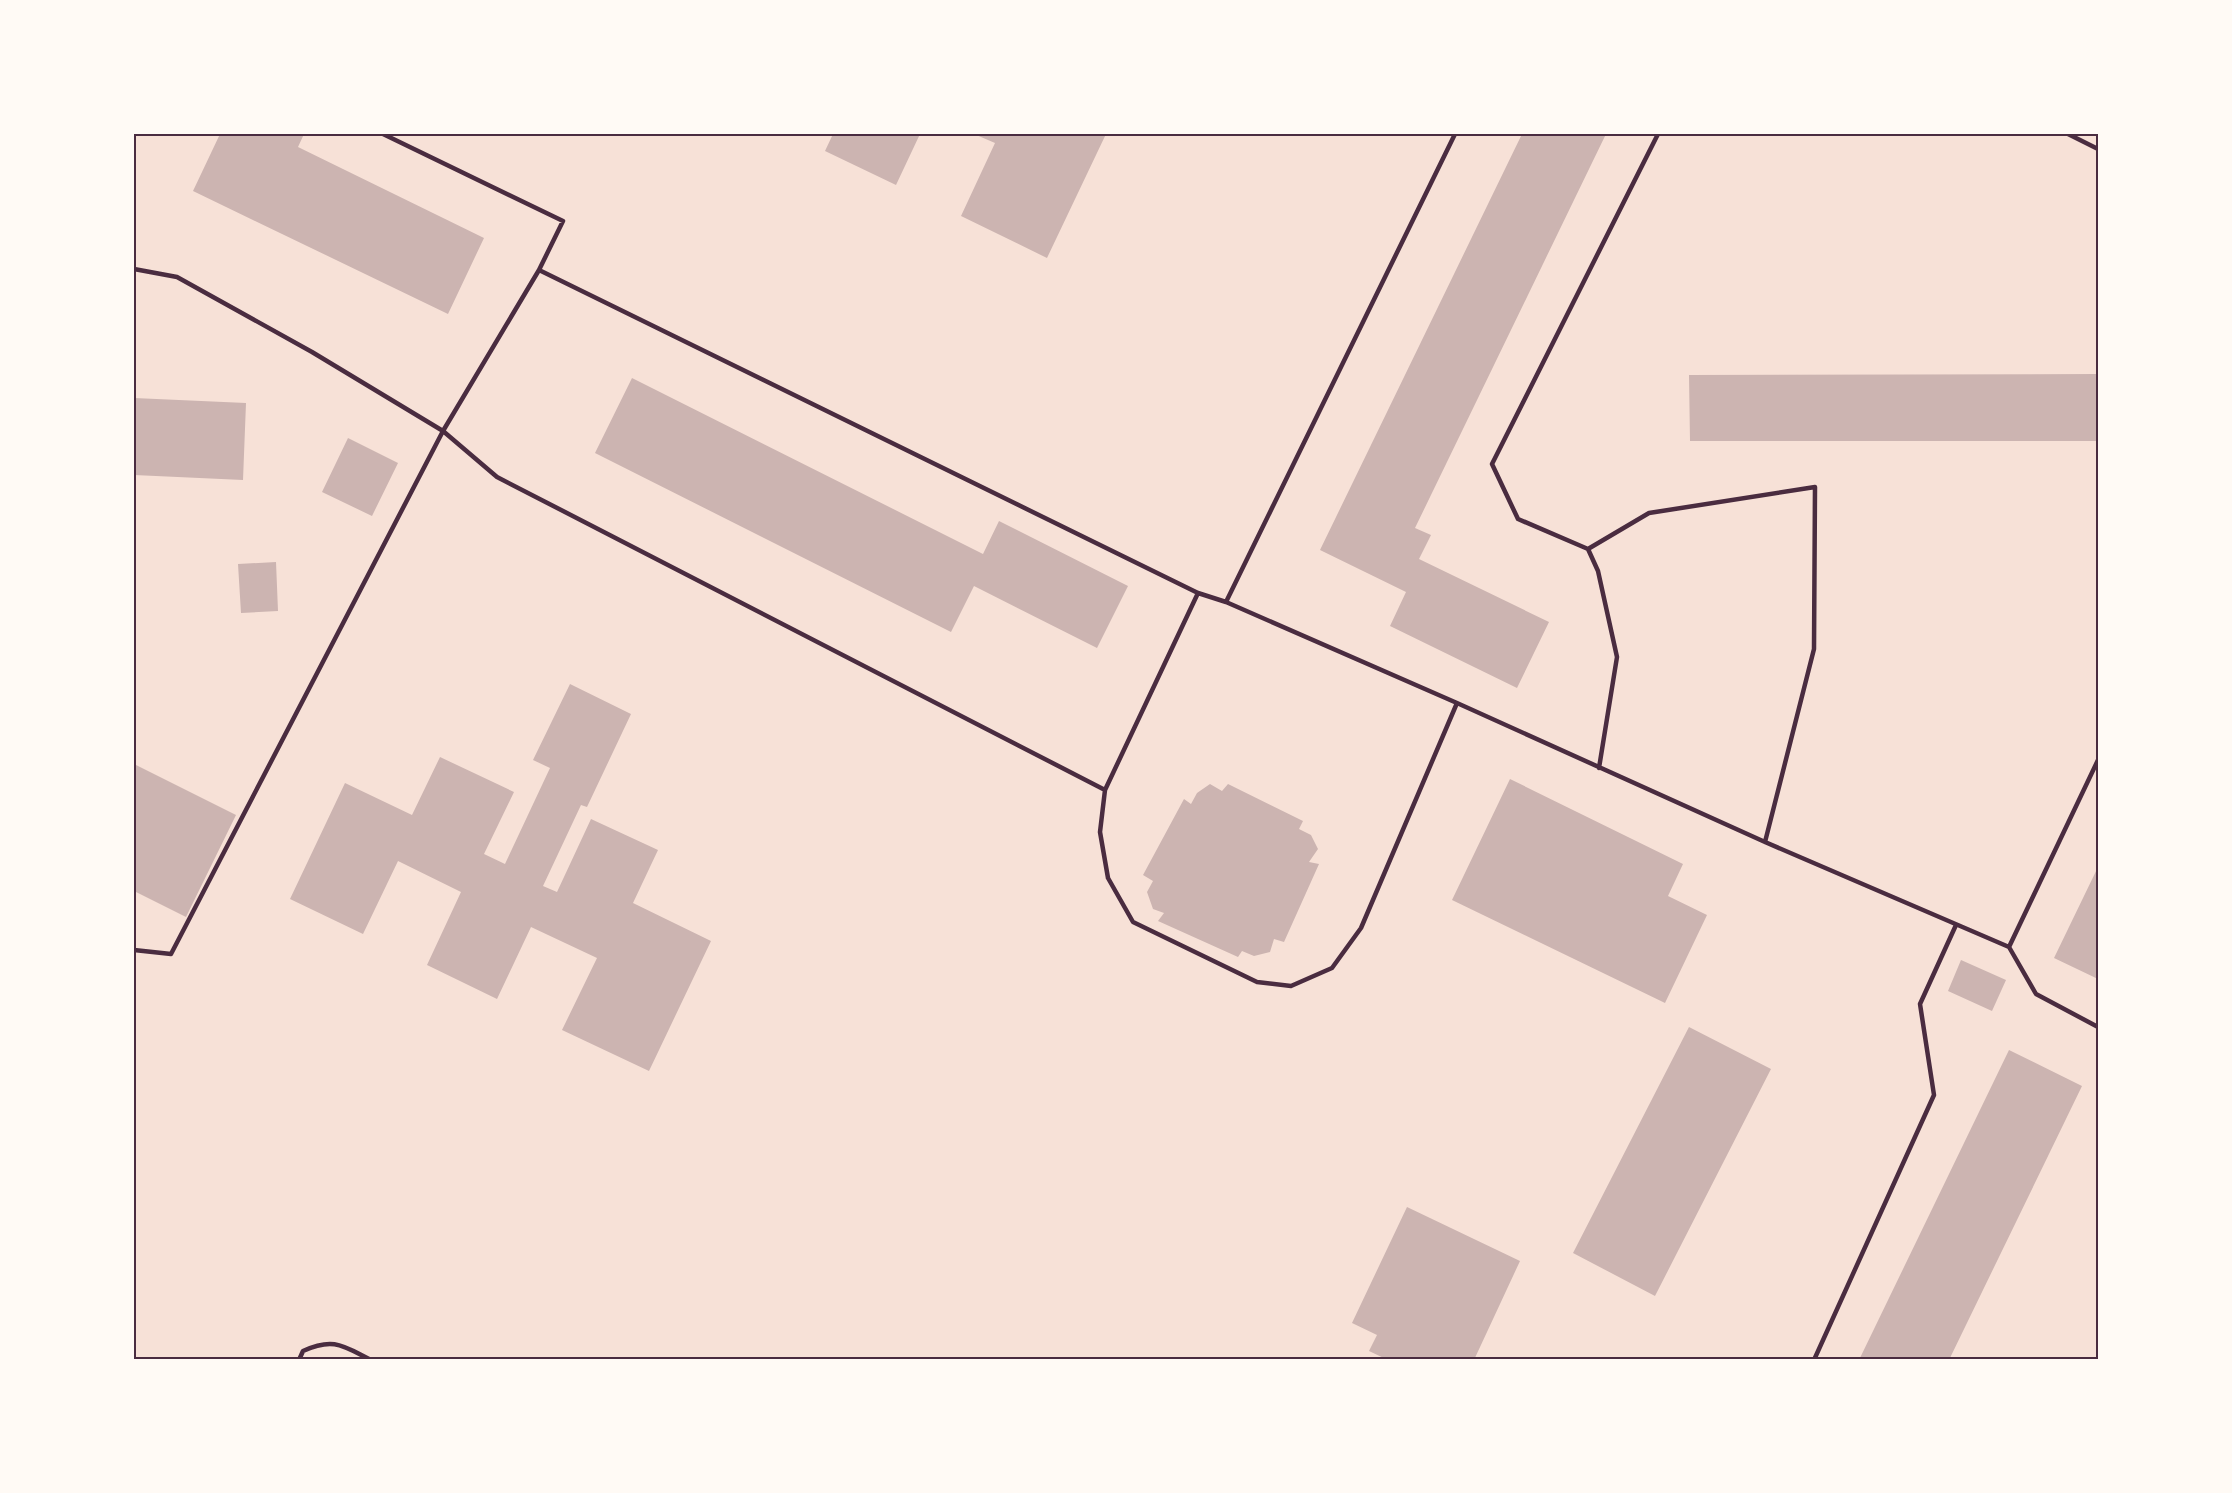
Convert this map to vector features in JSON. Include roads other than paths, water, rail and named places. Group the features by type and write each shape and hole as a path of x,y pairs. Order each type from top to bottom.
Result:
{"lane":[{"path":"134,950 171,954 443,431 539,270 563,221 383,134"},
{"path":"1226,602 1455,134"},
{"path":"1599,768 1617,657 1598,571 1588,549 1518,519 1492,464 1658,134"},
{"path":"2068,134 2098,149"},
{"path":"134,269 177,277 312,352 443,431 497,477 1105,790"},
{"path":"539,270 1198,592 1458,703 1765,842 2009,947 2036,994 2098,1027"},
{"path":"1588,549 1649,513 1815,487 1814,650 1765,842"},
{"path":"1198,592 1105,790 1100,832 1108,878 1133,922 1257,982 1291,986 1332,968 1361,928 1458,703"},
{"path":"2009,947 2098,760"},
{"path":"1814,1359 1934,1095 1920,1004 1956,925"},
{"path":"299,1359 303,1351 319,1344 339,1344 371,1359"}]}
